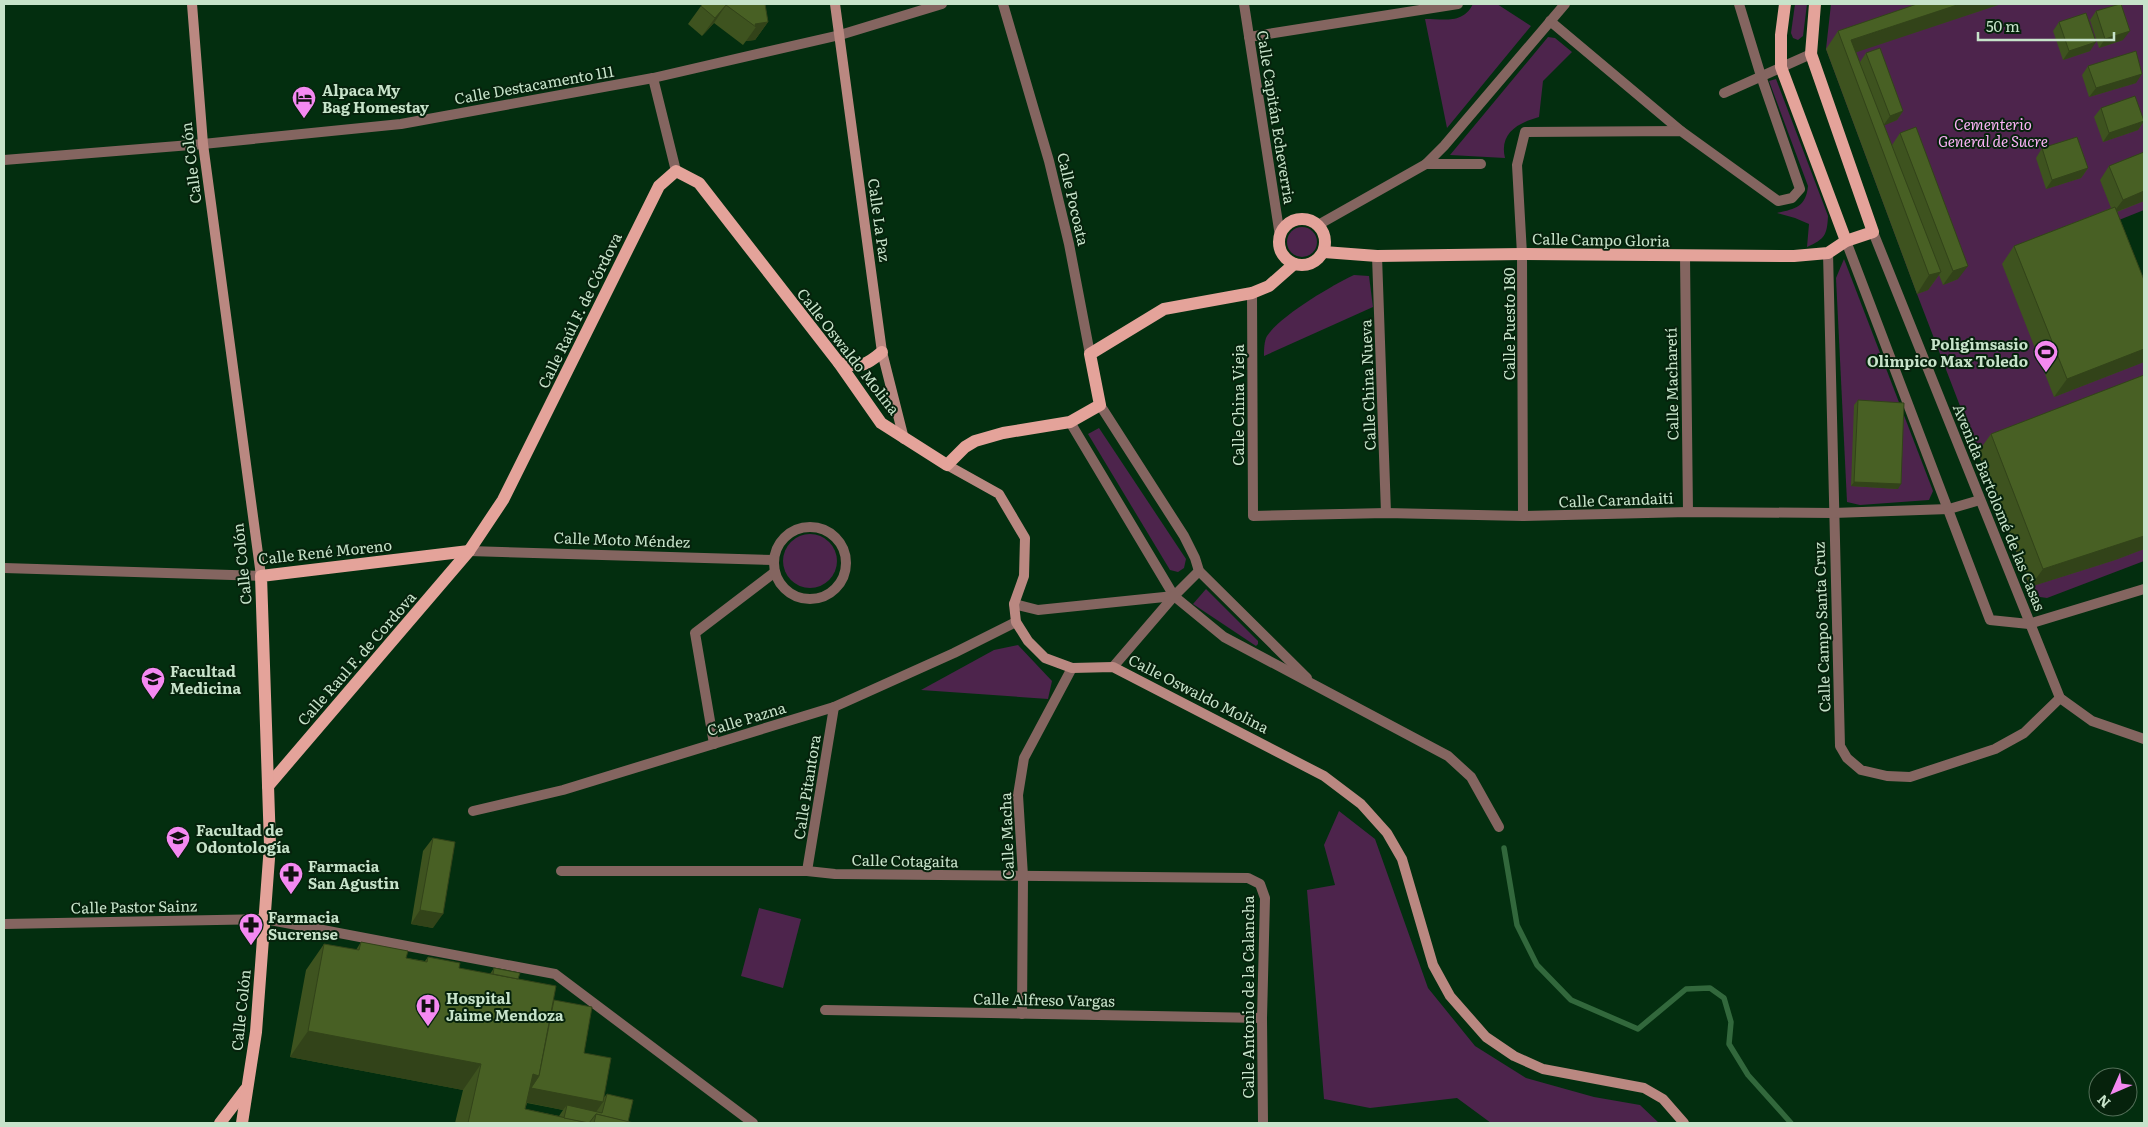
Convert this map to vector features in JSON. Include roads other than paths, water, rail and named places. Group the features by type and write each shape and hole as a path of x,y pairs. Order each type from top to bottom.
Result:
{"main road":[{"name":"Calle Colón","path":"192,4 203,144 261,576 270,845 256,1032 242,1123"},
{"name":"Calle La Paz","path":"835,4 882,352 904,439"},
{"name":"Avenida Bartolomé de las Casas","path":"1785,4 1781,67 1846,241"},
{"name":"Avenida Bartolomé de las Casas","path":"1815,4 1810,54 1873,232"},
{"name":"Calle Oswaldo Molina","path":"676,171 698,183 838,363 881,422 904,439 999,494 1025,538 1024,576 1014,604 1016,622 1028,641 1045,658 1072,668 1113,667 1324,776 1361,804 1387,833 1402,859 1433,966 1450,996 1486,1037 1514,1056 1542,1069 1644,1088 1663,1099 1684,1123"},
{"name":"Calle Raúl F. de Córdova","path":"469,551 503,500 658,186 676,171"},
{"path":"1296,220 1311,220 1318,225 1325,237 1324,252 1314,262 1307,265 1294,264 1285,258 1281,251 1280,236 1289,223 1296,220"},
{"name":"Calle Campo Gloria","path":"1324,252 1377,256 1522,254 1685,257 1794,256 1828,253 1846,241 1873,232"},
{"path":"1090,354 1164,309 1252,293 1269,286 1294,264"},
{"path":"838,363 855,367 862,366 882,352"},
{"name":"Calle Pocoata","path":"1090,354 1100,405"},
{"path":"947,465 975,440 1003,433 1070,422 1100,405"},
{"name":"Calle René Moreno","path":"261,576 469,551"},
{"name":"Calle Raul F. de Cordova","path":"268,786 469,551"},
{"path":"220,1123 247,1088"}],"street":[{"name":"Calle Destacamento 111","path":"4,160 203,144 402,124 653,78 840,35 942,4"},
{"name":"Calle Pocoata","path":"1003,4 1049,161 1069,244 1090,354"},
{"name":"Calle Capitán Echeverria","path":"1244,4 1280,236"},
{"path":"1249,37 1458,4"},
{"path":"1318,225 1426,164 1444,146 1565,4"},
{"path":"1550,21 1681,131 1778,201 1792,198 1800,189 1761,76 1739,4"},
{"path":"1724,93 1810,54"},
{"path":"653,78 676,171"},
{"name":"Calle Puesto 180","path":"1523,516 1522,254 1517,165 1525,132 1681,131"},
{"path":"1426,164 1482,164"},
{"name":"Avenida Bartolomé de las Casas","path":"1846,241 1990,620 2029,624 1873,232"},
{"name":"Calle Campo Santa Cruz","path":"1828,253 1840,746 1848,758 1861,770 1887,776 1910,776 1995,749 2024,733 2060,698"},
{"name":"Calle China Nueva","path":"1377,256 1386,513"},
{"name":"Calle Macharetí","path":"1685,257 1688,512"},
{"name":"Calle China Vieja","path":"1252,293 1253,516"},
{"path":"1100,405 1184,536 1199,571 1314,685"},
{"path":"1070,422 1174,596 1224,637 1448,756 1472,777 1499,827"},
{"name":"Calle Carandaiti","path":"1253,516 1386,513 1523,516 1688,512 1833,513 1949,509 1980,500"},
{"path":"814,526 825,529 842,544 846,556 846,568 842,580 834,590 824,596 812,599 800,598 789,592 780,583 775,572 774,560 782,539 791,531 802,527 814,526"},
{"name":"Calle Moto Méndez","path":"469,551 774,560"},
{"name":"Calle René Moreno","path":"4,568 261,576"},
{"path":"1113,667 1174,596 1199,571"},
{"path":"714,744 695,633 775,572"},
{"path":"2144,589 2029,624 2060,698 2092,721 2144,739"},
{"path":"1014,604 1038,610 1174,596"},
{"name":"Calle Pazna","path":"472,811 563,790 834,707 954,653 1016,622"},
{"name":"Calle Macha","path":"1022,1014 1023,876 1018,795 1024,758 1072,668"},
{"name":"Calle Pitantora","path":"807,871 834,707"},
{"name":"Calle Cotagaita","path":"561,871 807,871 835,874 1248,878"},
{"name":"Calle Antonio de la Calancha","path":"1248,878 1260,884 1265,898 1262,1018 1263,1123"},
{"name":"Calle Pastor Sainz","path":"4,924 265,919 555,974 753,1123"},
{"name":"Calle Alfreso Vargas","path":"825,1010 1262,1018"}],"waterway":[{"path":"1504,848 1517,925 1537,965 1571,1000 1638,1029 1686,989 1710,988 1724,998 1731,1022 1729,1044 1748,1075 1791,1123"}],"place":[{"name":"Alpaca My Bag Homestay","path":"304,119"},
{"name":"Poligimsasio Olimpico Max Toledo","path":"2046,373"},
{"name":"Facultad Medicina","path":"153,700"},
{"name":"Facultad de Odontología","path":"178,859"},
{"name":"Farmacia San Agustin","path":"291,895"},
{"name":"Farmacia Sucrense","path":"251,946"},
{"name":"Hospital Jaime Mendoza","path":"428,1027"}],"park label":[{"name":"Cementerio General de Sucre","path":"1993,132"}]}
